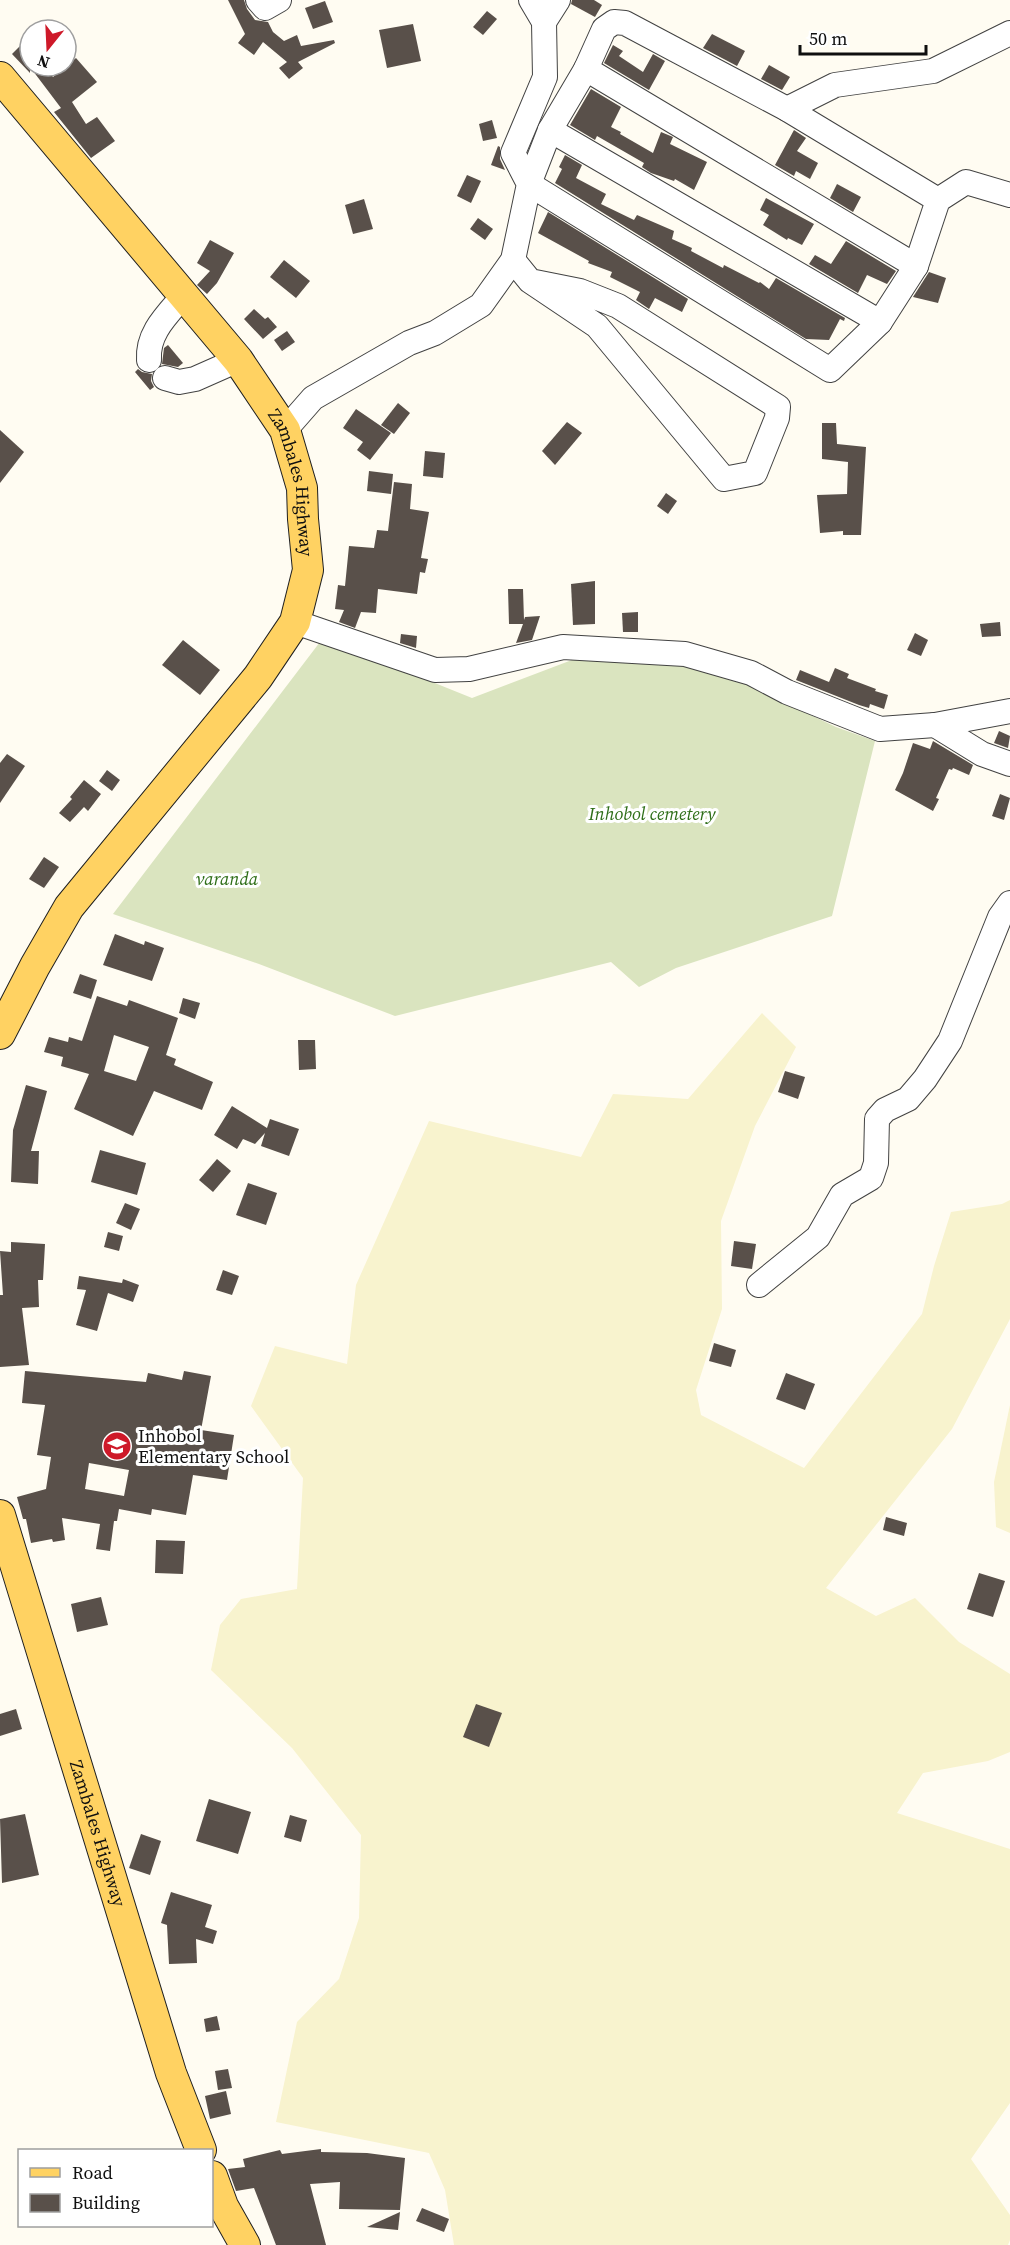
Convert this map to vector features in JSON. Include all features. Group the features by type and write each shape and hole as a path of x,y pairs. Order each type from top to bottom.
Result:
{"main road":[{"name":"Zambales Highway","path":"0,76 238,360 285,430 302,488 308,570 295,622 258,677 69,908 35,966 0,1034"},
{"name":"Zambales Highway","path":"0,1515 171,2073 200,2149"},
{"path":"213,2179 223,2206 245,2245"}],"street":[{"path":"258,0 265,8 279,0"},
{"path":"531,0 544,22 545,77 531,115 513,153 529,184 830,370 880,322 916,266 938,200 966,182 1010,195"},
{"path":"544,22 558,0"},
{"path":"285,430 313,398 410,343 435,333 481,305 513,260 529,184 550,130 586,69 604,29 614,22 626,23 787,109 938,200"},
{"path":"787,109 835,85 933,71 1010,33"},
{"path":"586,69 916,266"},
{"path":"550,130 880,322"},
{"path":"513,260 530,281 597,326 724,479 754,473 777,418 778,407 618,306 580,291 530,281"},
{"path":"149,360 148,346 153,333 184,296"},
{"path":"165,378 179,382 195,379 238,360"},
{"path":"295,622 435,670 469,669 563,647 685,654 751,673 787,692 880,729 935,725 1010,711"},
{"path":"935,725 982,754 1010,764"},
{"path":"759,1286 818,1237 842,1195 871,1178 876,1163 877,1119 885,1110 908,1099 925,1079 950,1041 1000,918 1010,903"}],"shaded area":[{"path":"762,1013 796,1047 755,1126 721,1221 722,1309 696,1390 701,1415 804,1468 922,1314 951,1212 1002,1204 1010,1200 1010,1319 952,1429 826,1588 876,1616 915,1598 959,1642 1010,1674 1010,1752 988,1761 923,1773 897,1813 1010,1849 1010,2103 971,2159 1010,2215 1010,2240 1008,2245 454,2245 445,2190 429,2153 276,2122 297,2022 339,1979 359,1918 361,1835 292,1748 211,1670 220,1625 241,1599 297,1589 303,1478 251,1406 275,1346 347,1364 356,1285 429,1121 581,1157 613,1094 688,1099"},
{"path":"1010,1405 1010,1533 996,1527 994,1482"}],"green space":[{"name":"Inhobol cemetery","path":"323,638 472,698 593,652 714,669 836,727 875,741 832,916 676,968 639,987 611,962 395,1016 259,964 113,914"}],"building":[{"path":"228,0 244,0 255,20 268,22 273,32 284,41 297,35 301,46 334,40 335,43 298,62 303,68 289,79 279,68 287,62 263,42 254,55 238,43 245,34"},
{"path":"572,0 594,0 602,5 595,17 571,4"},
{"path":"325,1 333,22 313,29 305,8"},
{"path":"487,11 497,19 483,35 473,27"},
{"path":"413,24 421,61 387,68 379,30"},
{"path":"712,34 745,51 737,66 703,48"},
{"path":"613,45 623,51 619,56 643,72 653,54 665,61 649,90 604,63"},
{"path":"18,48 18,60 12,54"},
{"path":"78,60 97,82 72,102 86,124 97,117 115,141 91,158 54,112 61,108 38,78 78,78"},
{"path":"769,65 790,77 782,90 761,79"},
{"path":"591,89 621,107 611,127 621,132 620,134 653,153 661,132 673,137 670,144 707,162 694,190 675,179 674,181 651,173 642,167 644,163 597,136 595,140 570,125"},
{"path":"492,120 497,138 483,141 479,124"},
{"path":"794,130 806,138 797,151 818,163 810,179 796,171 794,176 775,165"},
{"path":"498,146 500,147 500,159 505,170 491,165"},
{"path":"565,155 582,165 576,178 606,194 601,204 634,220 637,215 674,231 672,239 692,248 691,251 723,268 724,265 760,282 769,289 776,278 845,318 844,321 840,319 829,340 806,339 555,183 562,169 559,167"},
{"path":"467,175 481,181 471,203 457,196"},
{"path":"837,184 861,197 853,212 830,198"},
{"path":"766,198 814,224 802,245 788,238 787,240 763,225 769,215 760,210"},
{"path":"364,199 373,229 353,234 345,205"},
{"path":"548,212 688,299 682,312 655,298 649,309 636,300 640,292 610,277 612,272 588,263 589,261 538,233"},
{"path":"478,218 493,229 485,240 470,229"},
{"path":"210,240 234,253 217,283 207,294 197,285 210,271 197,263"},
{"path":"846,241 896,271 887,284 867,275 858,293 809,264 815,255 831,264"},
{"path":"284,260 310,281 296,298 270,277"},
{"path":"929,272 946,278 938,303 913,297"},
{"path":"254,309 265,319 268,317 277,327 263,339 244,319"},
{"path":"287,331 295,342 282,351 274,340"},
{"path":"168,345 183,363 178,367 162,364 164,348"},
{"path":"138,369 152,374 151,381 154,387 150,390 135,372"},
{"path":"398,403 410,413 394,434 381,425"},
{"path":"356,409 391,433 370,460 357,450 363,442 343,428"},
{"path":"567,422 582,433 555,465 542,451"},
{"path":"822,423 836,423 837,444 866,447 861,535 843,535 843,531 820,533 817,495 847,494 848,462 822,459"},
{"path":"0,430 24,452 0,483"},
{"path":"425,451 445,453 443,478 423,476"},
{"path":"369,471 393,474 391,494 367,491"},
{"path":"394,482 412,484 410,509 429,512 421,558 428,559 425,573 420,572 417,594 378,589 376,613 361,612 355,628 339,622 344,610 335,609 338,585 345,586 349,546 374,548 377,530 388,531"},
{"path":"666,493 677,501 668,514 657,506"},
{"path":"595,581 595,624 573,625 571,584"},
{"path":"508,589 523,589 524,620 525,617 540,616 532,640 516,643 523,624 509,624"},
{"path":"638,612 638,632 623,632 622,613"},
{"path":"1000,622 1001,636 982,637 980,624"},
{"path":"915,633 928,640 921,656 907,650"},
{"path":"401,634 417,636 416,648 400,643"},
{"path":"183,640 220,670 200,695 162,665"},
{"path":"835,668 849,674 847,678 888,695 884,709 870,704 869,708 859,705 796,680 800,670 829,682"},
{"path":"999,731 1010,736 1008,748 994,743"},
{"path":"933,741 973,765 969,775 953,768 949,769 936,798 939,799 933,811 895,790 913,743 930,749"},
{"path":"7,754 25,766 0,803 0,763"},
{"path":"107,770 120,780 112,791 99,781"},
{"path":"84,780 101,794 88,811 84,807 70,822 59,813 72,799 70,797"},
{"path":"1000,794 1010,798 1004,820 992,816"},
{"path":"44,857 59,867 44,888 29,879"},
{"path":"115,934 144,945 145,941 164,948 152,981 103,965"},
{"path":"80,974 97,980 91,999 73,993"},
{"path":"97,996 127,1006 129,1000 178,1018 166,1055 176,1059 174,1065 213,1082 202,1110 154,1091 133,1136 74,1109 89,1074 61,1066 63,1057 44,1052 49,1037 68,1042 69,1037 82,1041","holes":["114,1035 149,1047 136,1081 104,1071"]},
{"path":"183,998 200,1003 195,1019 179,1013"},
{"path":"298,1040 315,1040 316,1069 299,1070"},
{"path":"785,1071 805,1077 798,1099 778,1092"},
{"path":"26,1085 47,1091 31,1151 39,1151 38,1184 11,1182 13,1130"},
{"path":"232,1106 267,1128 270,1119 299,1129 289,1156 261,1146 265,1133 255,1144 243,1139 237,1149 214,1135"},
{"path":"100,1150 146,1163 137,1195 91,1182"},
{"path":"217,1159 231,1171 213,1192 199,1180"},
{"path":"248,1183 277,1193 266,1225 236,1215"},
{"path":"125,1203 140,1209 131,1230 116,1223"},
{"path":"108,1232 123,1236 119,1251 104,1247"},
{"path":"734,1241 756,1244 752,1269 731,1266"},
{"path":"11,1242 45,1244 43,1280 38,1280 39,1307 22,1308 29,1365 0,1367 0,1295 3,1295 0,1251 11,1252"},
{"path":"223,1270 239,1276 232,1295 216,1290"},
{"path":"79,1276 122,1283 123,1279 139,1285 133,1302 108,1293 97,1331 76,1325 86,1290 77,1289"},
{"path":"714,1343 736,1350 731,1367 709,1361"},
{"name":"Inhobol Elementary School","path":"25,1371 146,1382 148,1373 182,1380 184,1371 211,1376 201,1430 234,1435 227,1480 193,1475 186,1515 152,1509 151,1515 119,1509 117,1521 114,1521 110,1551 96,1549 100,1524 62,1518 65,1540 53,1542 52,1539 31,1543 26,1519 23,1519 17,1497 46,1489 51,1457 37,1455 45,1405 22,1403","holes":["89,1463 129,1470 124,1496 85,1489"]},
{"path":"786,1373 815,1384 805,1410 776,1399"},
{"path":"886,1517 907,1523 904,1536 883,1530"},
{"path":"156,1540 185,1541 183,1574 155,1573"},
{"path":"979,1573 1005,1581 993,1617 967,1609"},
{"path":"101,1597 108,1625 77,1632 71,1604"},
{"path":"476,1704 502,1713 489,1747 463,1737"},
{"path":"16,1709 22,1729 0,1736 0,1714"},
{"path":"209,1799 251,1812 238,1854 196,1841"},
{"path":"25,1814 39,1875 2,1883 0,1819"},
{"path":"290,1815 307,1820 301,1842 284,1837"},
{"path":"141,1834 161,1841 150,1875 129,1868"},
{"path":"171,1892 212,1905 205,1927 217,1931 213,1944 196,1939 197,1963 169,1964 167,1925 161,1923"},
{"path":"217,2016 220,2030 206,2032 204,2019"},
{"path":"228,2069 232,2088 218,2090 215,2071"},
{"path":"226,2091 231,2114 210,2119 205,2096"},
{"path":"321,2149 321,2152 367,2153 405,2158 400,2210 339,2209 340,2182 310,2184 326,2245 276,2245 254,2188 236,2191 228,2169 245,2167 243,2159 280,2150 282,2154"},
{"path":"422,2208 449,2219 444,2232 416,2221"},
{"path":"400,2212 398,2230 367,2227"}],"place":[{"name":"Inhobol Elementary School","path":"117,1446"}],"park label":[{"name":"varanda","path":"227,879"}]}
